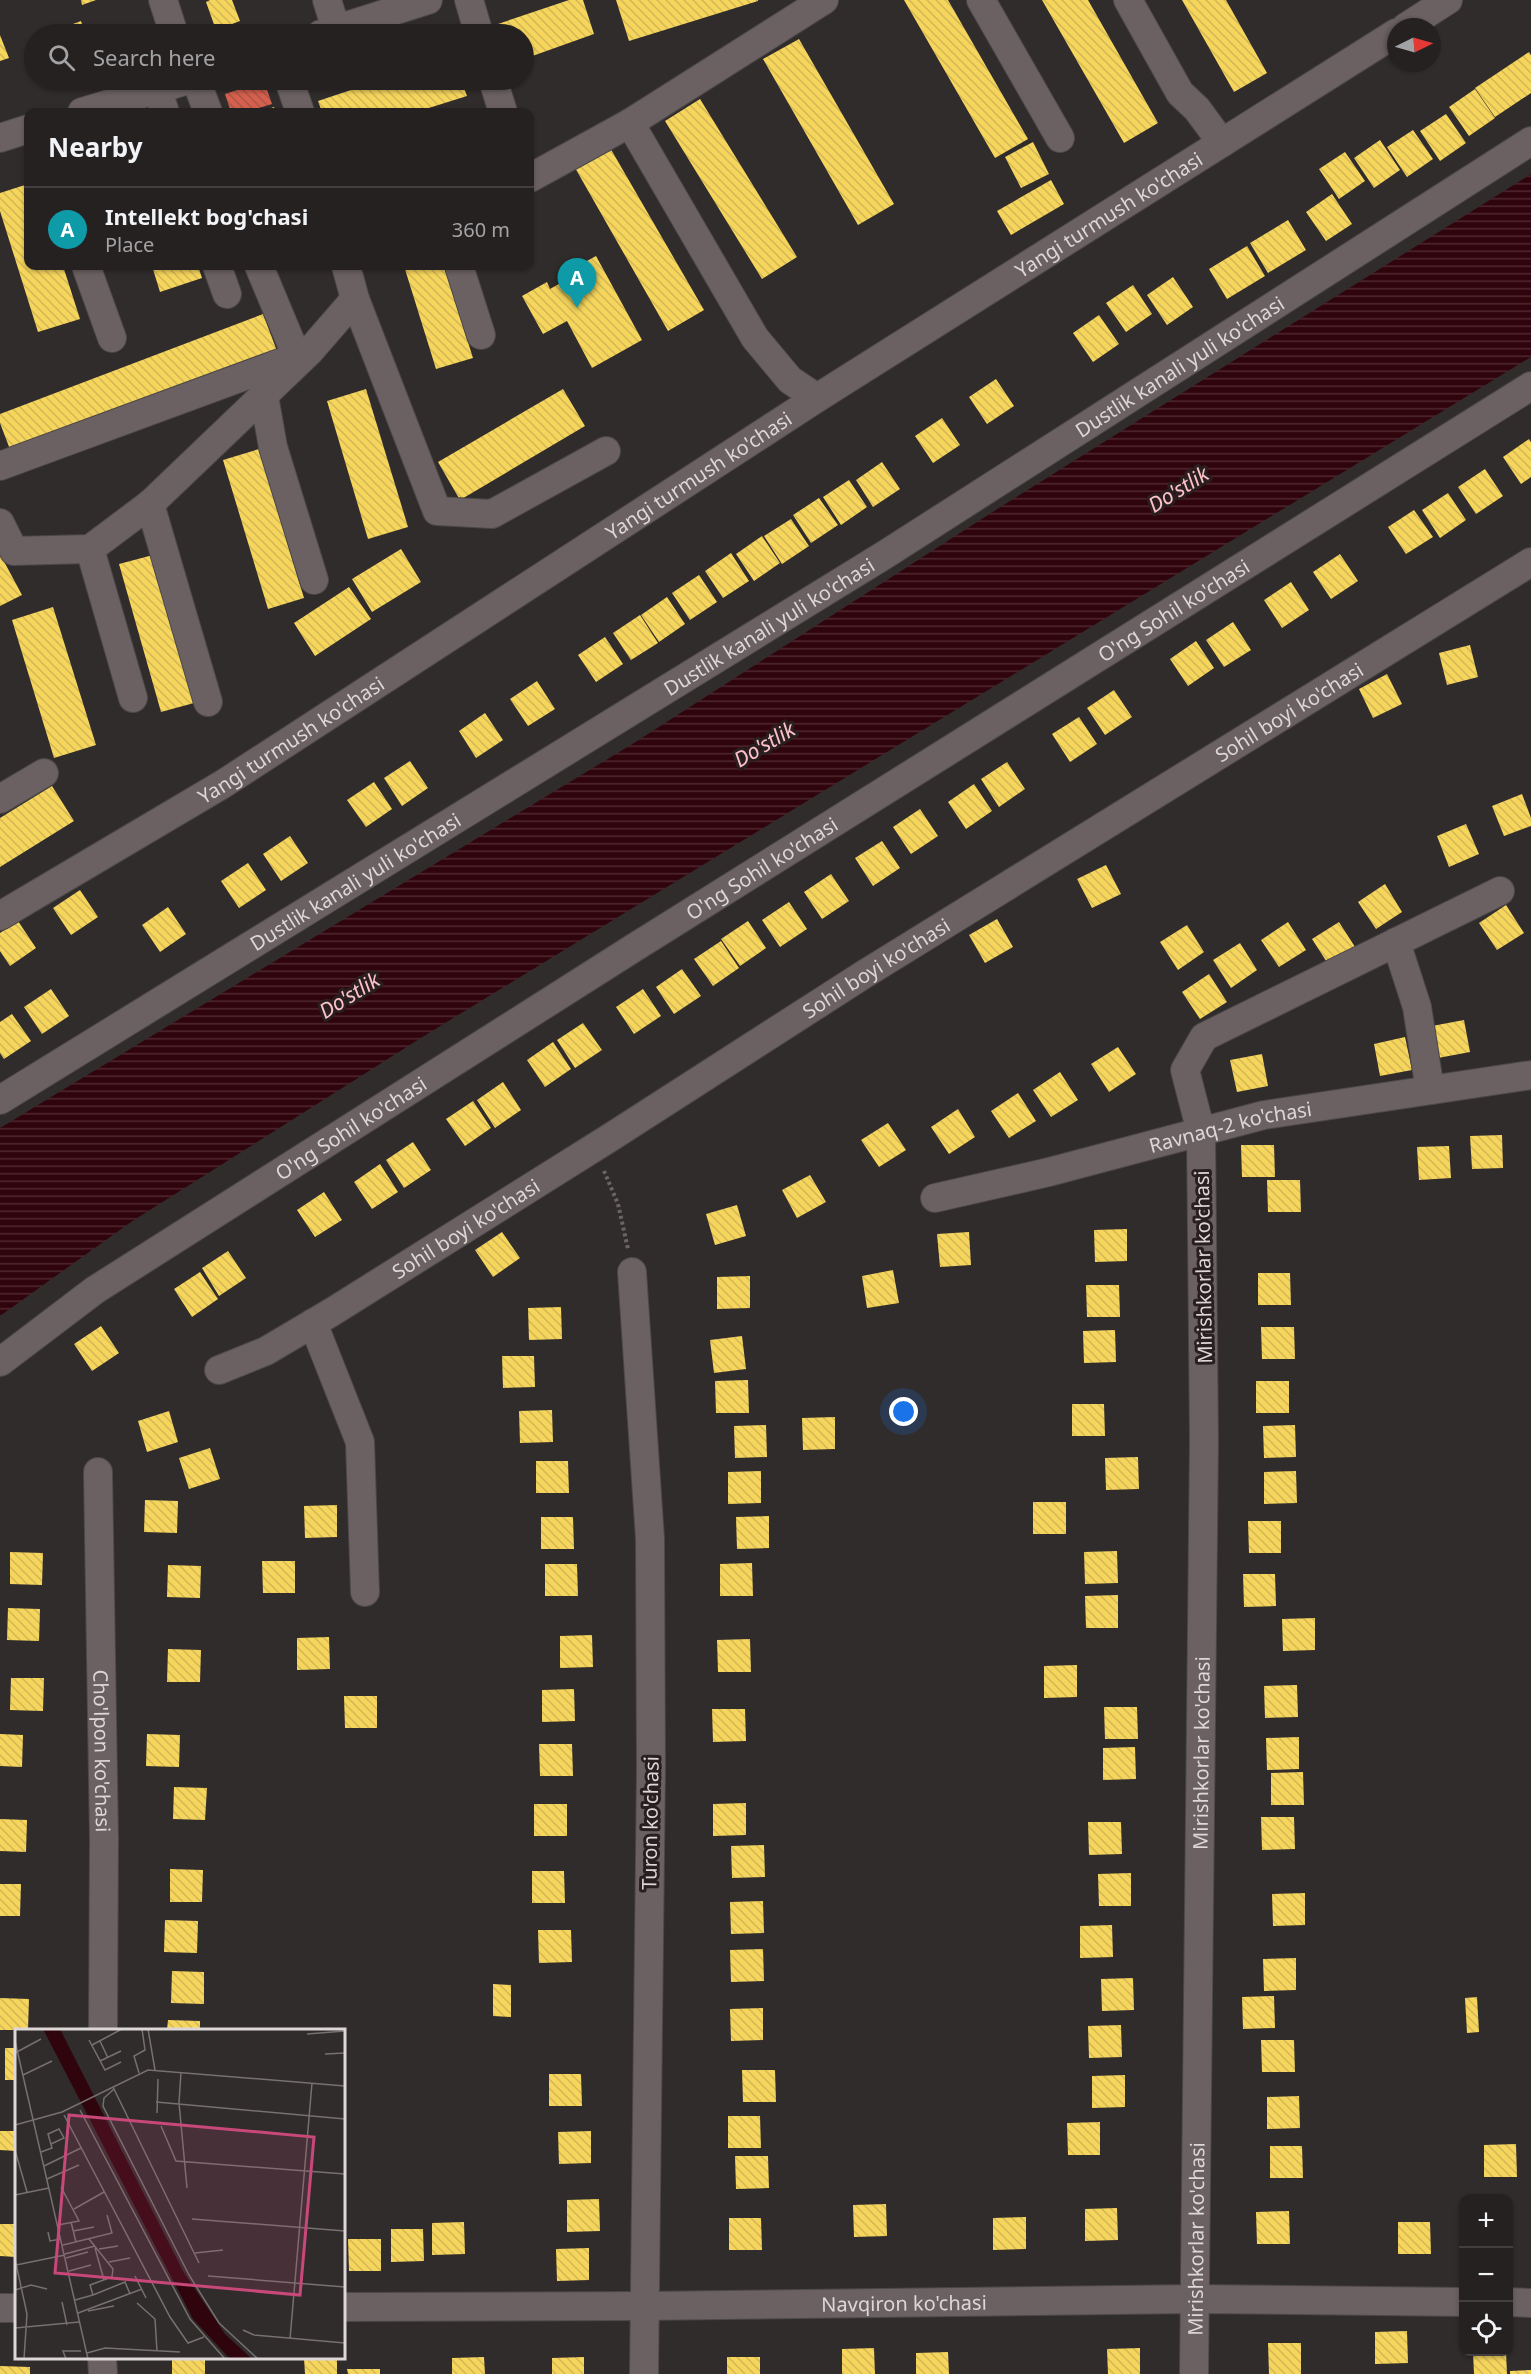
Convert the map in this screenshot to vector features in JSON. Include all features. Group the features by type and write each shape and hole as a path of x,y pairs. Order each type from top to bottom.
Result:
{"street":[{"path":"163,0 171,24"},
{"path":"327,0 328,24"},
{"path":"354,24 428,0"},
{"path":"469,0 476,24"},
{"path":"534,176 630,123 824,0"},
{"path":"981,0 1060,138"},
{"path":"1128,0 1180,93 1197,109 1222,143"},
{"path":"1420,18 1448,0"},
{"name":"Yangi turmush ko'chasi","path":"0,916 223,784 818,398 1387,39"},
{"path":"111,108 161,101 175,90"},
{"path":"200,90 206,108"},
{"path":"293,90 299,108"},
{"path":"496,90 500,108"},
{"path":"630,123 755,338 790,380 818,398"},
{"path":"0,138 24,130"},
{"name":"Dustlik kanali yuli ko'chasi","path":"0,1100 886,554 1531,141"},
{"path":"87,270 112,338"},
{"path":"218,270 227,294"},
{"path":"262,270 303,354"},
{"path":"347,270 355,299 437,511 492,514 606,451"},
{"path":"460,270 481,335"},
{"path":"0,523 14,551 90,549 150,504 264,396 355,299"},
{"path":"0,466 303,354"},
{"name":"O'ng Sohil ko'chasi","path":"0,1362 95,1290 632,949 1531,386"},
{"path":"264,396 273,447 314,580"},
{"path":"150,504 208,702"},
{"path":"90,549 133,698"},
{"name":"Sohil boyi ko'chasi","path":"219,1370 266,1351 313,1323 595,1148 884,963 1531,562"},
{"path":"0,799 44,773"},
{"name":"Mirishkorlar ko'chasi","path":"1194,2374 1204,1441 1201,1132 1185,1070 1204,1037 1500,891"},
{"path":"1396,942 1417,1007 1430,1090"},
{"name":"Ravnaq-2 ko'chasi","path":"935,1198 1049,1172 1264,1114 1531,1075"},
{"name":"Turon ko'chasi","path":"633,1272 650,1551 651,1768 644,2374"},
{"path":"313,1323 360,1442 365,1592"},
{"name":"Cho'lpon ko'chasi","path":"98,1472 104,1839 103,2029"},
{"name":"Navqiron ko'chasi","path":"345,2307 644,2306 1194,2299 1459,2302"},
{"path":"1513,2302 1531,2303"},
{"path":"102,2359 103,2374"}],"path":[{"path":"595,1148 618,1204 633,1272"}],"water":[{"name":"Do'stlik","path":"1531,174 1531,357 424,1036 131,1222 0,1316 0,1128 634,743 991,513"}],"building: Homes":[{"path":"81,0 96,0 82,5"},
{"path":"232,0 240,21 232,24 214,24 206,2"},
{"path":"569,0 583,0 594,34 534,55 534,24 498,24"},
{"path":"616,0 758,0 758,1 629,41"},
{"path":"904,0 948,0 1028,139 995,158"},
{"path":"1042,0 1088,0 1158,123 1124,143"},
{"path":"1182,0 1226,0 1267,73 1234,92"},
{"path":"0,35 9,58 0,61"},
{"path":"799,39 894,204 858,225 763,59"},
{"path":"1529,52 1531,55 1531,93 1495,117 1475,88"},
{"path":"1475,89 1495,118 1469,136 1449,107"},
{"path":"351,90 465,90 467,96 429,108 321,108 318,101"},
{"path":"700,99 797,257 762,279 665,121"},
{"path":"1446,114 1466,143 1440,161 1420,131"},
{"path":"1413,130 1433,159 1407,177 1387,147"},
{"path":"1380,140 1400,170 1374,188 1354,158"},
{"path":"1033,142 1049,174 1021,188 1005,157"},
{"path":"609,146 704,310 668,331 574,166"},
{"path":"1345,152 1365,181 1339,199 1319,169"},
{"path":"1051,180 1064,204 1011,235 997,211"},
{"path":"24,185 24,270 64,270 80,319 38,332 0,211 0,193"},
{"path":"1332,194 1352,224 1326,241 1306,212"},
{"path":"1288,220 1306,250 1268,273 1250,243"},
{"path":"1247,246 1265,276 1227,299 1209,269"},
{"path":"596,256 642,340 592,368 567,321 543,334 522,296 547,282 550,289 566,280 563,274"},
{"path":"153,270 199,270 202,278 160,292"},
{"path":"405,270 445,270 473,358 436,369"},
{"path":"1173,277 1193,307 1167,325 1147,295"},
{"path":"1133,285 1152,314 1126,332 1106,303"},
{"path":"263,314 277,351 11,452 0,423 0,414"},
{"path":"1099,315 1119,344 1093,362 1073,333"},
{"path":"996,379 1014,406 987,424 969,397"},
{"path":"366,389 408,527 368,539 327,401"},
{"path":"563,389 585,426 460,500 438,462"},
{"path":"942,418 960,445 933,463 915,436"},
{"path":"1529,439 1531,442 1531,477 1521,484 1503,457"},
{"path":"259,449 304,598 268,609 223,460"},
{"path":"882,462 900,489 873,507 856,480"},
{"path":"1485,469 1503,496 1476,514 1458,487"},
{"path":"849,480 867,507 841,525 823,497"},
{"path":"1448,493 1466,520 1440,538 1422,510"},
{"path":"819,498 838,525 811,543 793,515"},
{"path":"1414,510 1433,537 1406,554 1388,527"},
{"path":"791,519 809,546 782,564 764,536"},
{"path":"762,536 780,563 754,581 736,554"},
{"path":"401,549 421,582 372,612 352,579"},
{"path":"731,553 749,581 723,598 705,571"},
{"path":"0,554 22,595 0,606"},
{"path":"1340,554 1358,581 1331,599 1313,572"},
{"path":"153,555 194,703 161,712 119,564"},
{"path":"699,575 717,602 690,620 672,593"},
{"path":"1291,582 1309,610 1282,628 1264,600"},
{"path":"349,587 371,619 315,656 294,623"},
{"path":"667,597 685,624 659,642 641,615"},
{"path":"53,607 96,745 54,758 12,620"},
{"path":"640,615 658,643 631,660 613,633"},
{"path":"1233,622 1251,650 1224,667 1206,640"},
{"path":"605,637 623,664 596,682 578,655"},
{"path":"1196,641 1214,668 1188,686 1170,659"},
{"path":"1470,645 1478,677 1447,685 1439,653"},
{"path":"1387,674 1402,704 1373,718 1359,689"},
{"path":"537,681 555,709 528,726 510,699"},
{"path":"1114,690 1132,717 1105,735 1087,708"},
{"path":"485,713 503,740 476,758 459,731"},
{"path":"1079,717 1097,744 1070,762 1052,734"},
{"path":"410,761 428,788 402,806 384,778"},
{"path":"1007,762 1025,789 999,807 981,779"},
{"path":"374,782 392,809 366,827 347,800"},
{"path":"974,784 992,811 966,829 948,802"},
{"path":"52,786 74,821 0,867 0,818"},
{"path":"1522,794 1531,818 1531,826 1504,836 1492,806"},
{"path":"920,809 938,836 911,854 893,827"},
{"path":"1466,824 1479,854 1449,867 1437,836"},
{"path":"290,836 308,863 281,881 263,854"},
{"path":"882,841 900,868 873,886 855,858"},
{"path":"248,863 266,890 239,908 221,881"},
{"path":"1106,865 1121,894 1092,908 1077,879"},
{"path":"831,874 849,901 822,919 804,892"},
{"path":"1385,884 1402,912 1376,929 1358,902"},
{"path":"80,890 98,917 71,935 53,908"},
{"path":"789,902 807,929 780,947 762,920"},
{"path":"1506,905 1524,933 1497,950 1479,923"},
{"path":"168,907 186,934 160,952 142,925"},
{"path":"997,919 1013,947 985,963 969,935"},
{"path":"18,921 36,948 10,966 0,951 0,933"},
{"path":"748,921 766,948 740,966 721,939"},
{"path":"1288,922 1306,950 1279,967 1261,940"},
{"path":"1339,922 1357,950 1330,967 1312,939"},
{"path":"1187,925 1204,952 1178,970 1160,942"},
{"path":"721,941 739,968 713,986 694,959"},
{"path":"1240,943 1257,970 1231,988 1213,960"},
{"path":"682,969 701,996 674,1014 656,987"},
{"path":"1209,974 1227,1002 1200,1019 1182,992"},
{"path":"51,989 69,1016 42,1034 24,1007"},
{"path":"643,989 661,1016 634,1034 616,1007"},
{"path":"12,1014 31,1041 4,1059 0,1053 0,1022"},
{"path":"1464,1020 1470,1052 1438,1058 1432,1026"},
{"path":"583,1023 602,1050 575,1068 557,1040"},
{"path":"1405,1037 1412,1070 1380,1076 1374,1044"},
{"path":"553,1042 571,1069 545,1087 527,1060"},
{"path":"1118,1047 1136,1074 1109,1092 1091,1064"},
{"path":"1262,1054 1268,1086 1237,1092 1230,1060"},
{"path":"1060,1072 1078,1100 1051,1117 1033,1090"},
{"path":"503,1082 521,1110 495,1128 477,1100"},
{"path":"1018,1093 1036,1121 1009,1138 991,1111"},
{"path":"473,1101 491,1128 465,1146 446,1119"},
{"path":"958,1109 975,1137 949,1154 931,1127"},
{"path":"888,1123 906,1150 879,1167 861,1140"},
{"path":"1502,1135 1503,1168 1472,1169 1470,1136"},
{"path":"413,1142 431,1170 404,1188 386,1160"},
{"path":"1241,1145 1274,1145 1275,1177 1242,1177"},
{"path":"1449,1146 1451,1178 1419,1180 1417,1147"},
{"path":"380,1164 398,1192 372,1209 354,1182"},
{"path":"810,1175 826,1202 797,1218 782,1190"},
{"path":"1267,1180 1300,1180 1301,1212 1268,1212"},
{"path":"324,1192 342,1220 315,1237 297,1210"},
{"path":"737,1205 746,1236 715,1245 706,1214"},
{"path":"1127,1229 1127,1261 1095,1262 1094,1230"},
{"path":"502,1232 520,1258 493,1277 475,1250"},
{"path":"969,1232 971,1265 940,1267 937,1234"},
{"path":"228,1251 246,1278 219,1296 202,1268"},
{"path":"893,1270 899,1303 867,1308 862,1276"},
{"path":"200,1272 218,1299 192,1317 174,1289"},
{"path":"1258,1273 1290,1273 1291,1305 1258,1305"},
{"path":"750,1276 750,1308 717,1309 717,1277"},
{"path":"1086,1285 1119,1285 1120,1317 1087,1317"},
{"path":"561,1307 562,1339 529,1340 528,1308"},
{"path":"101,1326 119,1353 92,1371 74,1344"},
{"path":"1261,1327 1294,1327 1295,1359 1262,1359"},
{"path":"1115,1330 1116,1362 1084,1363 1083,1331"},
{"path":"742,1336 746,1369 714,1373 710,1340"},
{"path":"502,1356 534,1356 535,1387 503,1388"},
{"path":"748,1380 749,1413 716,1413 715,1381"},
{"path":"1256,1381 1289,1381 1289,1413 1256,1413"},
{"path":"1072,1404 1104,1404 1105,1436 1072,1436"},
{"path":"552,1410 553,1442 520,1443 519,1411"},
{"path":"169,1411 178,1442 147,1452 138,1421"},
{"path":"835,1417 835,1449 803,1450 802,1418"},
{"path":"766,1425 767,1457 735,1458 734,1426"},
{"path":"1295,1425 1296,1457 1264,1458 1263,1426"},
{"path":"210,1448 220,1479 189,1489 179,1458"},
{"path":"1138,1457 1139,1489 1106,1490 1105,1458"},
{"path":"536,1461 568,1461 569,1493 536,1493"},
{"path":"761,1471 761,1503 728,1504 728,1472"},
{"path":"1296,1471 1297,1503 1264,1504 1264,1472"},
{"path":"145,1500 178,1501 177,1533 144,1532"},
{"path":"1033,1502 1066,1502 1066,1534 1033,1534"},
{"path":"337,1505 337,1537 305,1538 304,1506"},
{"path":"769,1516 769,1548 737,1549 736,1517"},
{"path":"541,1517 573,1517 574,1549 541,1549"},
{"path":"1248,1521 1281,1521 1281,1553 1249,1553"},
{"path":"1117,1551 1118,1583 1085,1584 1084,1552"},
{"path":"10,1552 43,1553 42,1585 10,1584"},
{"path":"262,1561 295,1561 295,1593 263,1593"},
{"path":"752,1563 753,1596 720,1596 720,1564"},
{"path":"545,1564 577,1564 578,1596 545,1596"},
{"path":"168,1565 201,1566 200,1598 167,1597"},
{"path":"1243,1574 1275,1574 1276,1606 1244,1607"},
{"path":"1118,1595 1118,1628 1086,1628 1085,1596"},
{"path":"8,1608 40,1609 39,1641 7,1640"},
{"path":"1315,1618 1315,1650 1283,1651 1282,1619"},
{"path":"592,1635 593,1667 560,1668 560,1636"},
{"path":"329,1637 330,1669 297,1670 297,1638"},
{"path":"750,1639 751,1672 718,1672 717,1640"},
{"path":"168,1649 201,1650 200,1682 167,1682"},
{"path":"1077,1665 1077,1697 1044,1698 1044,1666"},
{"path":"11,1678 44,1678 43,1711 10,1710"},
{"path":"1297,1685 1298,1717 1265,1718 1264,1686"},
{"path":"574,1689 575,1721 542,1722 542,1690"},
{"path":"344,1696 377,1696 377,1728 345,1728"},
{"path":"1104,1707 1137,1707 1138,1739 1105,1739"},
{"path":"712,1709 745,1709 746,1741 713,1742"},
{"path":"0,1734 23,1735 22,1767 0,1766"},
{"path":"147,1734 180,1735 179,1767 146,1766"},
{"path":"1299,1737 1299,1769 1267,1770 1266,1738"},
{"path":"539,1744 572,1744 573,1776 540,1776"},
{"path":"1135,1747 1136,1779 1103,1780 1103,1748"},
{"path":"1303,1772 1304,1805 1271,1805 1271,1773"},
{"path":"174,1787 207,1788 205,1820 173,1819"},
{"path":"746,1803 746,1835 713,1836 713,1804"},
{"path":"534,1804 567,1804 567,1836 534,1836"},
{"path":"1261,1817 1294,1817 1295,1849 1262,1850"},
{"path":"0,1819 27,1820 26,1852 0,1851"},
{"path":"1088,1822 1121,1822 1122,1854 1089,1855"},
{"path":"764,1845 765,1877 732,1878 731,1846"},
{"path":"170,1869 203,1870 202,1902 170,1902"},
{"path":"532,1871 564,1871 565,1903 532,1903"},
{"path":"1131,1873 1131,1906 1099,1906 1098,1874"},
{"path":"0,1884 21,1884 20,1916 0,1916"},
{"path":"1305,1893 1305,1925 1273,1926 1272,1894"},
{"path":"763,1901 764,1933 731,1934 730,1902"},
{"path":"165,1920 198,1921 197,1953 164,1952"},
{"path":"1112,1925 1113,1957 1080,1958 1080,1926"},
{"path":"538,1930 571,1930 572,1962 539,1963"},
{"path":"763,1949 764,1981 731,1982 730,1950"},
{"path":"1296,1958 1296,1990 1264,1991 1263,1959"},
{"path":"172,1971 204,1972 204,2004 171,2003"},
{"path":"1133,1978 1134,2010 1102,2011 1101,1979"},
{"path":"493,1984 511,1985 511,2017 493,2016"},
{"path":"1274,1996 1275,2028 1243,2029 1242,1997"},
{"path":"1477,1997 1479,2032 1467,2033 1465,1998"},
{"path":"0,1998 29,1999 28,2029 0,2030"},
{"path":"763,2008 763,2040 731,2041 730,2009"},
{"path":"168,2020 200,2021 200,2029 167,2029"},
{"path":"1121,2025 1122,2057 1089,2058 1088,2026"},
{"path":"1261,2040 1294,2040 1295,2072 1262,2072"},
{"path":"5,2048 15,2048 15,2080 5,2080"},
{"path":"742,2070 775,2070 776,2102 743,2102"},
{"path":"549,2074 581,2074 582,2106 549,2106"},
{"path":"1125,2075 1125,2107 1092,2108 1092,2076"},
{"path":"1299,2096 1300,2128 1267,2129 1267,2097"},
{"path":"728,2116 760,2116 761,2148 728,2148"},
{"path":"1100,2122 1100,2155 1068,2155 1067,2123"},
{"path":"0,2131 15,2131 15,2151 0,2150"},
{"path":"591,2131 591,2163 559,2164 558,2132"},
{"path":"1516,2144 1517,2177 1484,2177 1484,2145"},
{"path":"1270,2146 1302,2146 1303,2178 1270,2178"},
{"path":"735,2156 768,2156 769,2188 736,2189"},
{"path":"599,2199 600,2231 567,2232 567,2200"},
{"path":"886,2204 887,2236 854,2237 853,2205"},
{"path":"1117,2208 1118,2240 1085,2241 1085,2209"},
{"path":"1289,2211 1290,2244 1257,2244 1256,2212"},
{"path":"1026,2217 1026,2249 993,2250 993,2218"},
{"path":"729,2218 761,2218 762,2250 729,2250"},
{"path":"464,2222 465,2254 432,2255 432,2223"},
{"path":"1398,2222 1430,2222 1431,2254 1398,2254"},
{"path":"0,2224 15,2224 15,2257 0,2256"},
{"path":"391,2229 423,2229 424,2261 391,2262"},
{"path":"348,2239 381,2239 381,2271 349,2271"},
{"path":"589,2248 589,2280 557,2281 556,2249"},
{"path":"1407,2331 1408,2363 1375,2364 1375,2332"},
{"path":"1268,2343 1301,2343 1301,2374 1269,2374"},
{"path":"874,2348 875,2374 842,2374 842,2349"},
{"path":"1140,2348 1140,2374 1108,2374 1107,2349"},
{"path":"948,2352 949,2374 916,2374 916,2353"},
{"path":"1473,2356 1506,2356 1507,2374 1474,2374"},
{"path":"484,2357 485,2374 452,2374 452,2358"},
{"path":"584,2357 584,2374 552,2374 552,2358"},
{"path":"727,2357 760,2357 760,2374 727,2374"},
{"path":"172,2359 205,2359 205,2374 172,2374"},
{"path":"304,2359 337,2359 337,2374 305,2374"},
{"path":"0,2366 30,2367 30,2374 0,2374"},
{"path":"347,2369 380,2369 380,2374 348,2374"},
{"path":"1531,2370 1531,2374 1510,2374 1510,2371"}],"building: Shops":[{"path":"237,90 267,90 272,104 259,108 230,108 225,94"}],"place":[{"name":"Intellekt bog'chasi","path":"577,308"}]}
